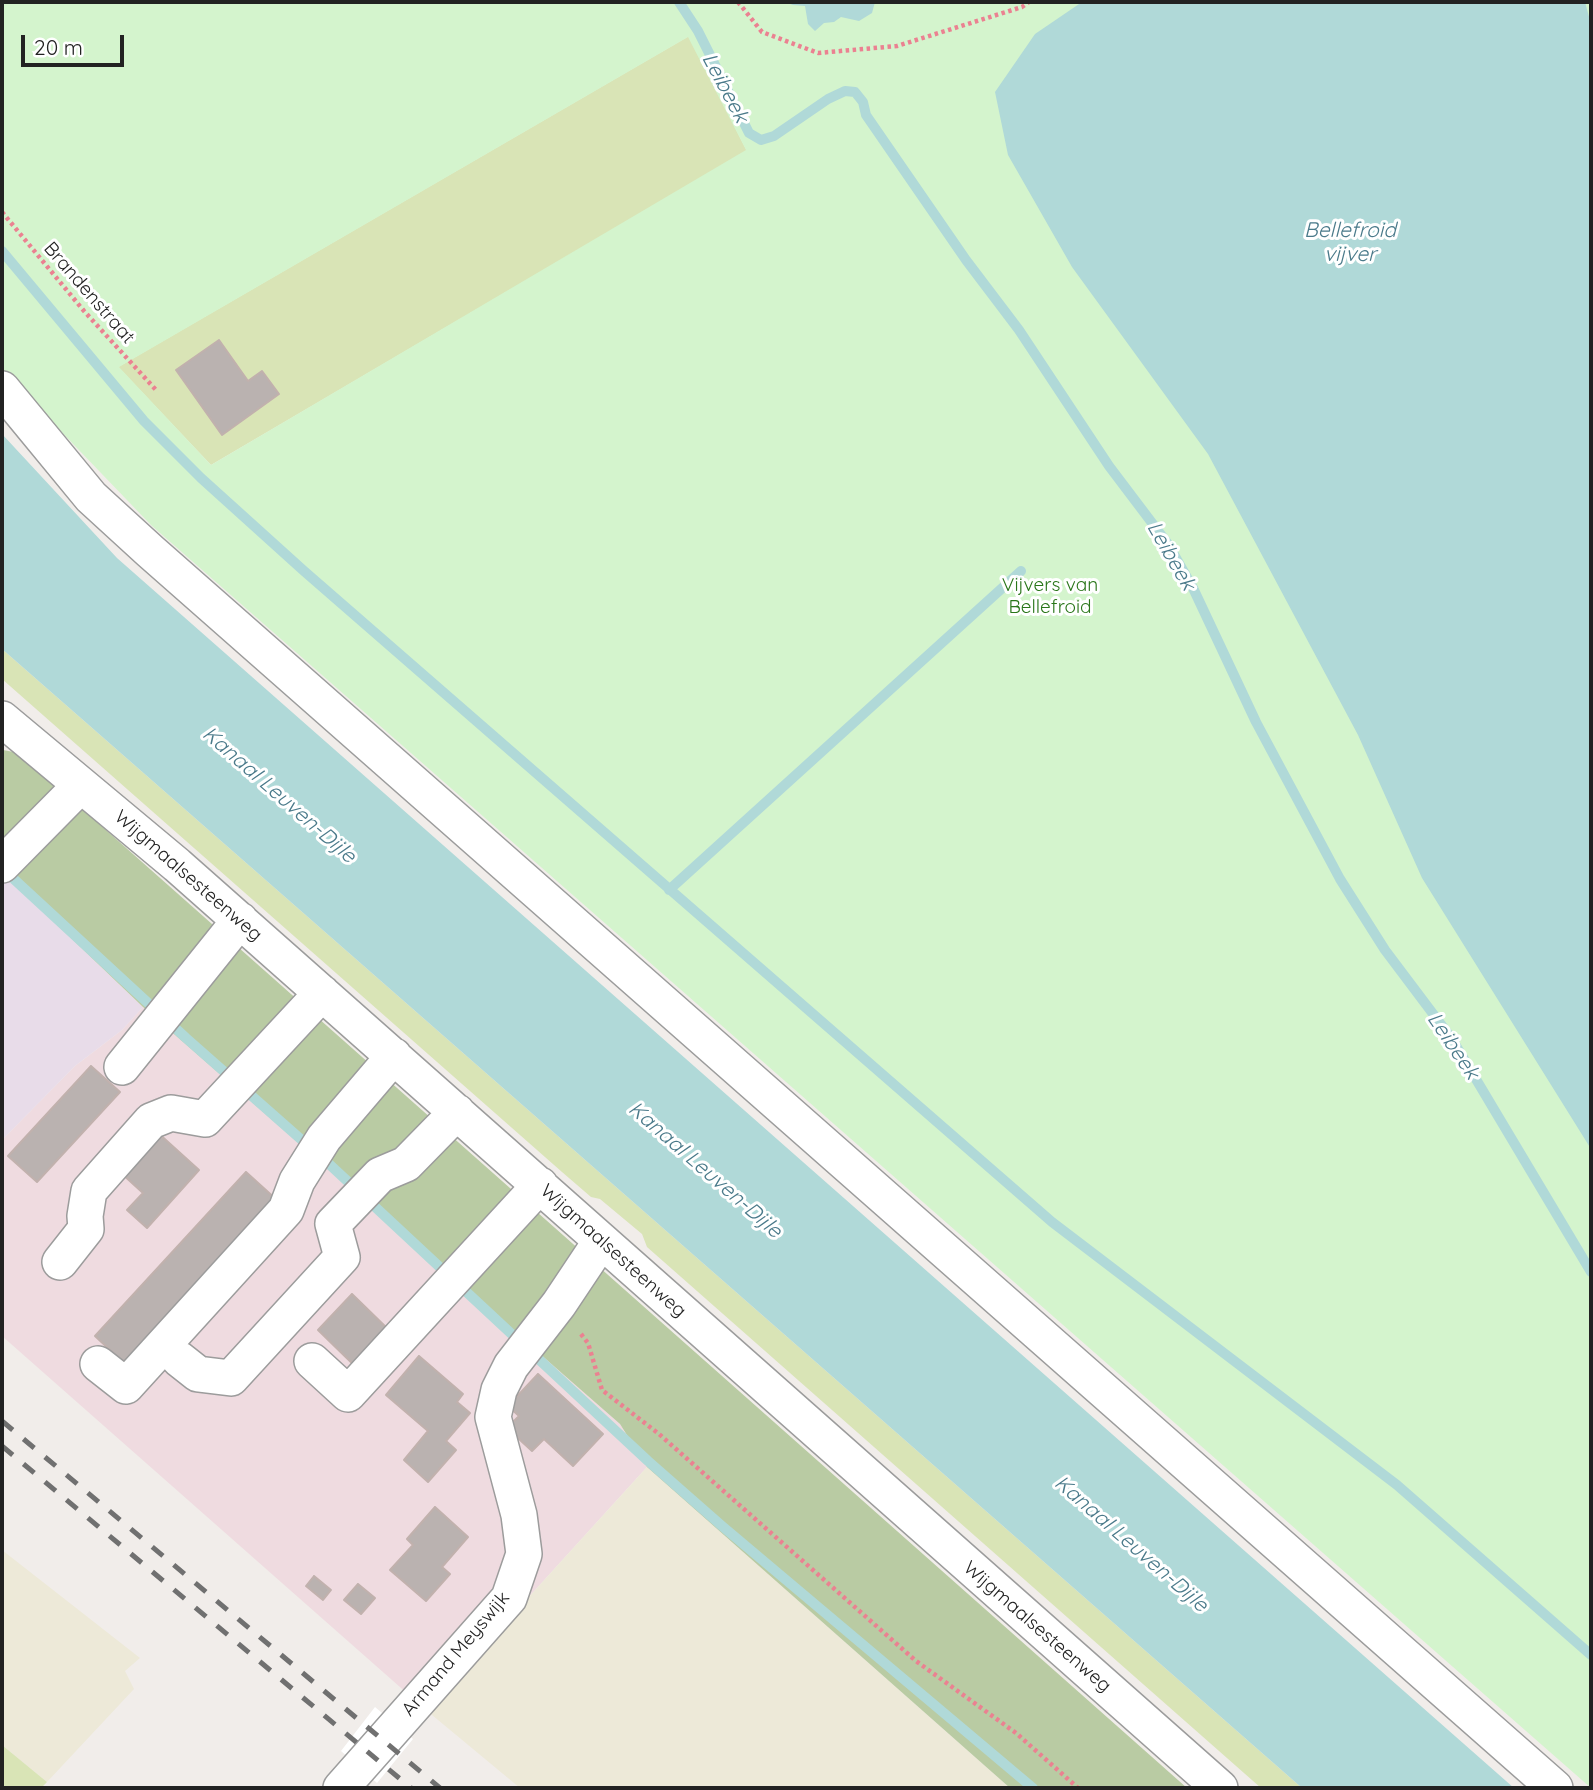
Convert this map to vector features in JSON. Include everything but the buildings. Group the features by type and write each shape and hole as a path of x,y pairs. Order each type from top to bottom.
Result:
{"street":[{"path":"2,389 91,497 150,551 1555,1788"},
{"name":"Wijgmaalsesteenweg","path":"2,719 240,920 1220,1788"},
{"path":"9,858 81,785"},
{"path":"122,1067 240,920"},
{"path":"60,1262 86,1229 89,1191 151,1121 171,1113 205,1118 322,993"},
{"path":"98,1364 126,1386 286,1210 303,1172 324,1138 394,1056"},
{"path":"179,1359 198,1374 231,1378 342,1256 333,1224 377,1177 406,1164 457,1112"},
{"path":"312,1361 348,1394 540,1185"},
{"name":"Armand Meyswijk","path":"341,1788 509,1598 524,1554 519,1515 493,1417 499,1390 511,1366 601,1241"}],"path":[{"path":"738,2 762,32 818,53 897,46 1021,7 1029,2"},
{"name":"Brandenstraat","path":"2,212 83,311 156,390"},
{"path":"549,1316 588,1343 602,1390 659,1434 916,1661 1016,1733 1078,1788"}],"shaded area":[{"path":"2,872 143,1007 122,1030 75,1066 2,1140"},
{"path":"143,1007 620,1424 647,1467 426,1710 2,1336 2,1140 75,1066 122,1030"},
{"path":"647,1467 1010,1788 520,1788 426,1710"},
{"path":"2,1550 140,1658 125,1671 134,1689 47,1782 2,1745"}],"green space":[{"name":"Vijvers van Bellefroid","path":"2,2 1591,2 1591,1788 151,525 2,370","holes":["688,37 746,150 211,465 119,367"]},
{"path":"689,36 746,149 758,154 578,250 211,465 118,367"},
{"path":"2,649 1302,1788 1261,1788 647,1247 642,1234 562,1172 2,679"},
{"path":"3,750 19,753 1187,1788 1010,1788 647,1467 620,1424 143,1007 2,872"},
{"path":"2,1745 47,1782 41,1788 2,1788"}],"water":[{"path":"785,2 875,2 872,13 859,21 841,17 834,22 824,23 815,31 808,24 805,6"},
{"name":"Bellefroid vijver","path":"1082,2 1585,2 1591,24 1591,1149 1422,878 1358,735 1208,454 1072,267 1008,155 995,92 1035,34"},
{"name":"Kanaal Leuven-Dijle","path":"2,434 117,558 1514,1788 1302,1788 2,649"}],"pier":[{"path":"375,1707 413,1739 377,1783 341,1751"}],"waterway":[{"name":"Leibeek","path":"679,2 698,31 749,133 761,140 774,136 828,99 845,91 855,92 863,102 866,115 966,260 1019,330 1109,466 1168,544 1193,588 1256,722 1340,879 1385,950 1452,1039 1591,1272"},
{"path":"2,251 144,421 201,478 304,571 1052,1222 1397,1485 1591,1655"},
{"path":"669,890 1021,571"},
{"path":"4,870 186,1038 329,1164 648,1461 1033,1788"}],"railway":[{"path":"2,1421 440,1788"},
{"path":"2,1446 411,1788"}]}
